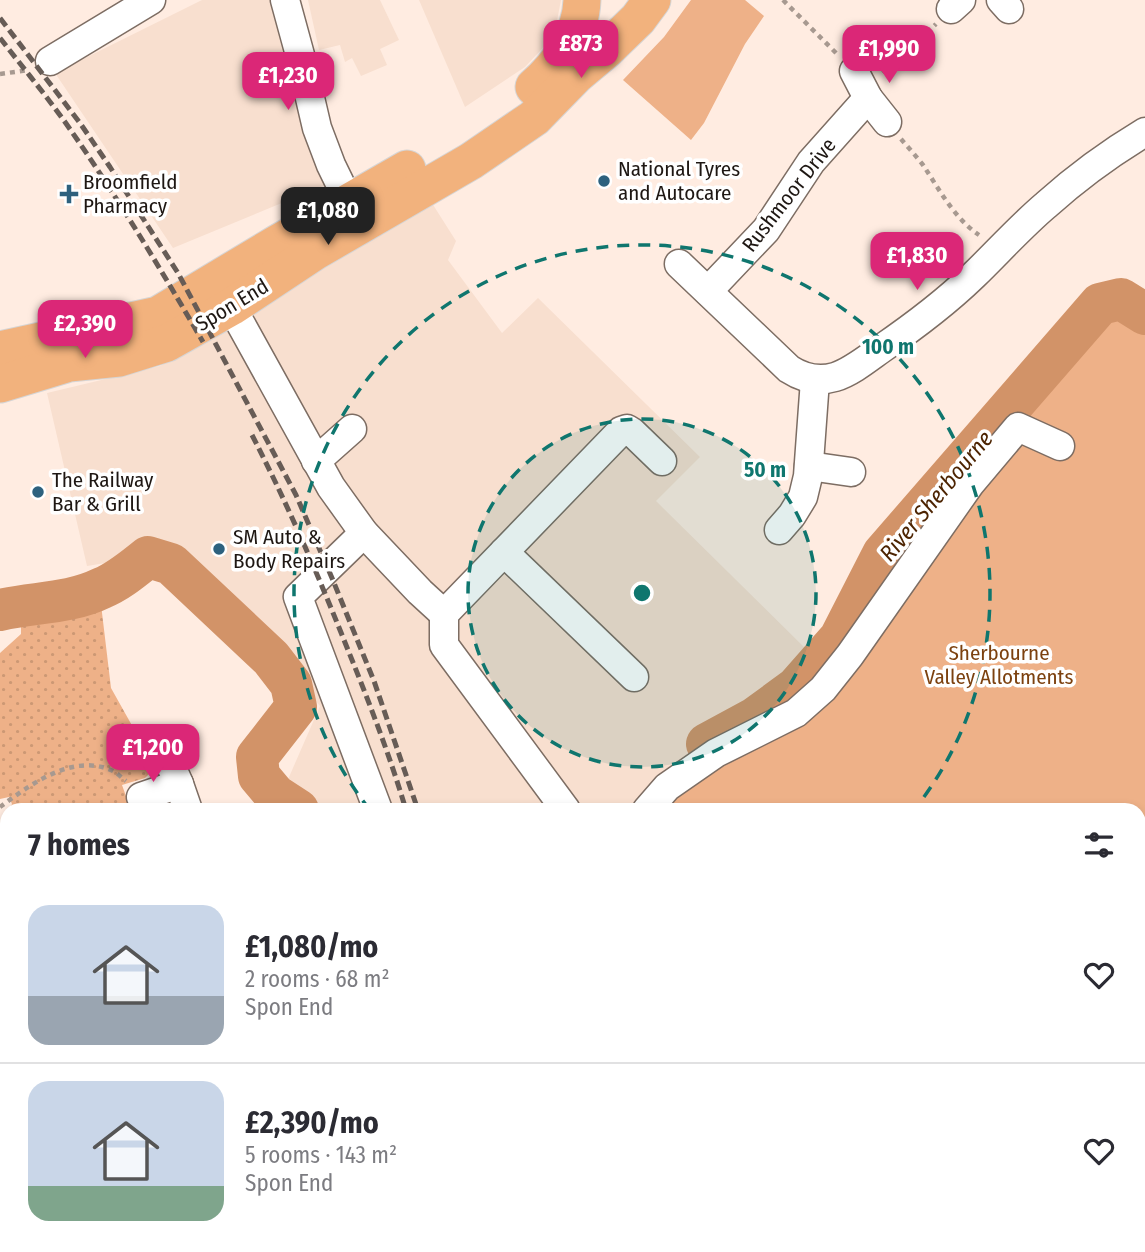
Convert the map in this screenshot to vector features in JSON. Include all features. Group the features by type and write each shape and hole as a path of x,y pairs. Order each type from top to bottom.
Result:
{"main road":[{"name":"Spon End","path":"499,118 547,76 565,53 582,14 582,0"},
{"name":"Spon End","path":"0,350 158,316 224,294 314,252 482,154 534,118 607,48 639,6"},
{"name":"Spon End","path":"0,384 69,363 119,358 167,343 224,294 349,202 576,75"}],"street":[{"path":"50,61 151,0"},
{"path":"285,0 317,128 349,202"},
{"path":"862,86 887,122"},
{"name":"Rushmoor Drive","path":"708,291 766,230 862,86"},
{"path":"679,264 789,369 816,380 835,377 855,367 950,298 1044,206 1115,150 1145,132"},
{"path":"224,294 331,487 364,533 444,614"},
{"path":"779,530 803,496 808,476 816,380"},
{"path":"653,803 667,787 716,753 796,713 823,689 850,655 970,484 1018,427 1060,446"},
{"path":"316,461 352,429"},
{"path":"561,803 444,645 444,614 621,431 627,429 632,432 662,461"},
{"path":"809,467 851,472"},
{"path":"364,533 298,597 375,803"},
{"path":"504,552 634,677"},
{"path":"141,797 184,797 161,743"}],"path":[{"path":"783,0 862,86 905,53 956,4"},
{"path":"887,122 922,163 943,197 972,230 1000,249"},
{"path":"6,803 40,779 70,767 93,766 113,771 141,797"}],"shaded area":[{"path":"202,0 270,0 304,123 330,183 173,248 55,73"},
{"path":"308,0 380,0 399,40 380,49 387,65 361,76 352,58 345,62 340,45 319,50"},
{"path":"419,0 561,0 554,36 525,67 465,107"},
{"path":"430,200 456,241 448,260 502,333 538,298 700,457 656,501 817,657 778,698 706,740 640,803 312,803 286,784 320,706 186,550 87,566 47,393 160,366 245,318 324,258"}],"green space":[{"path":"691,0 745,0 764,16 745,44 704,123 691,140 623,80 664,37"},
{"name":"Sherbourne Valley Allotments","path":"1120,303 1145,319 1145,803 671,803 768,715 807,685 847,642 890,559 1102,309"},
{"path":"100,596 111,688 153,763 152,771 145,778 122,785 128,803 12,803 9,797 0,799 0,653 21,634 21,612 59,609"}],"waterway":[{"name":"River Sherbourne","path":"707,744 755,718 796,688 840,638 883,554 1100,304 1121,299 1145,314"},
{"name":"River Sherbourne","path":"0,610 90,593 114,582 148,557 171,564 271,658 291,684 296,707 257,757 259,776 275,795 287,803"}],"railway":[{"path":"0,18 80,123 178,273 296,495 374,681 416,803"},
{"path":"0,38 55,108 89,158 140,236 203,342"},
{"path":"252,435 291,515 337,623 379,729 404,803"}],"place":[{"name":"National Tyres and Autocare","path":"604,181"},
{"name":"Broomfield Pharmacy","path":"69,194"},
{"name":"The Railway Bar & Grill","path":"38,492"},
{"name":"SM Auto & Body Repairs","path":"219,549"}]}
